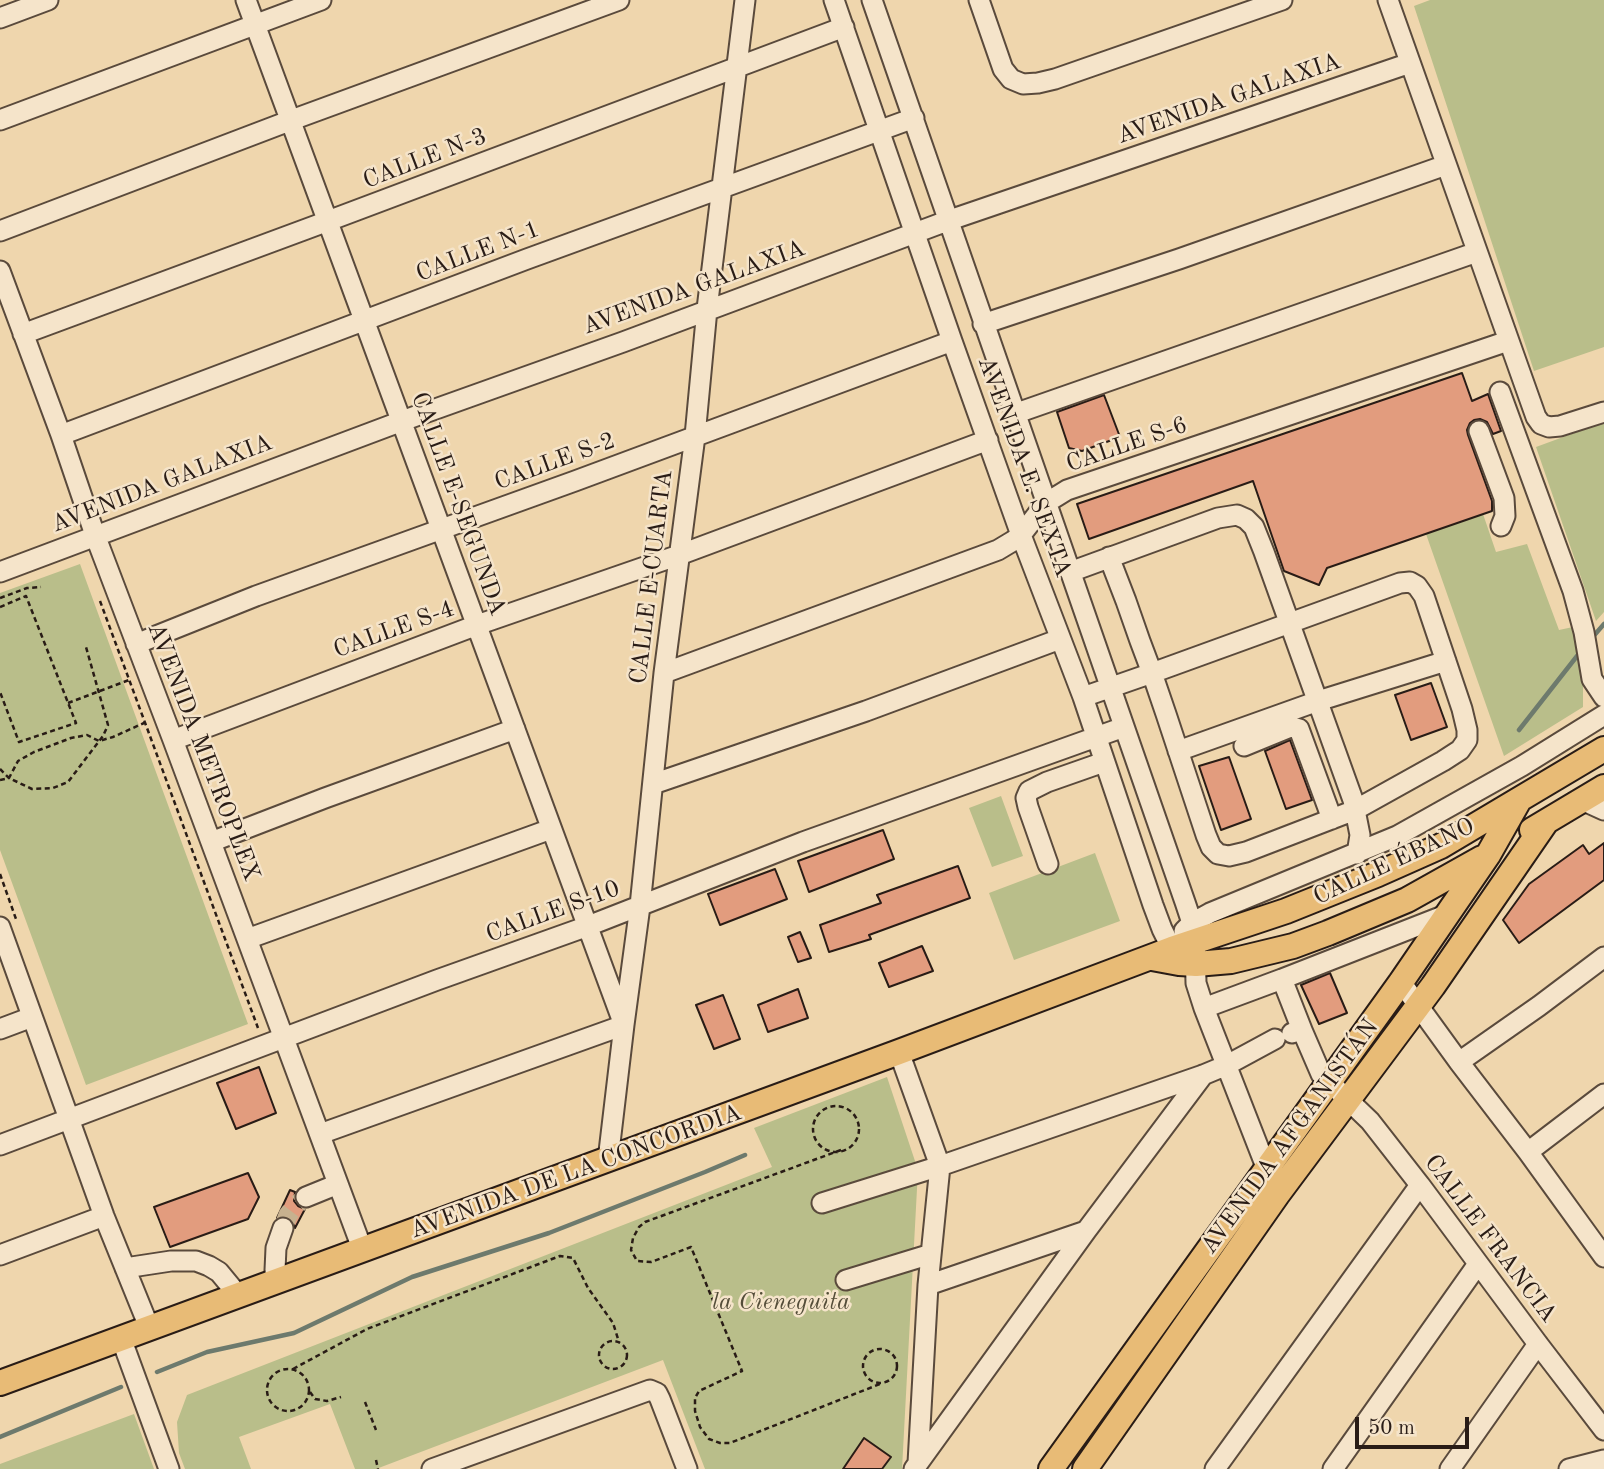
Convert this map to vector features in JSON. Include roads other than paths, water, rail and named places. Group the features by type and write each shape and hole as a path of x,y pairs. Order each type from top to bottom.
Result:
{"main road":[{"name":"CALLE ÉBANO","path":"1183,954 1441,846 1604,749"},
{"name":"CALLE ÉBANO","path":"1183,954 1231,961 1293,946 1328,933 1427,890 1546,822 1593,805 1604,788"},
{"name":"AVENIDA AFGANISTÁN","path":"1051,1469 1401,982 1437,919 1488,855 1520,799"},
{"name":"AVENIDA AFGANISTÁN","path":"1085,1469 1278,1195 1456,954 1546,822"},
{"name":"AVENIDA DE LA CONCORDIA","path":"0,1384 899,1052 1183,954"}],"street":[{"path":"0,18 48,0"},
{"name":"CALLE E-SEGUNDA","path":"246,0 624,1025"},
{"path":"0,120 321,0"},
{"path":"0,232 289,121 619,0"},
{"name":"CALLE E-CUARTA","path":"608,1160 745,0"},
{"name":"AVENIDA E. SEXTA","path":"834,0 1021,535 1083,697 1153,905 1183,954"},
{"name":"AVENIDA E. SEXTA","path":"872,0 1124,727 1183,954"},
{"path":"980,0 1003,69 1010,79 1023,84 1038,83 1282,0"},
{"path":"1388,0 1536,417 1541,424 1549,427 1604,412"},
{"name":"CALLE N-3","path":"23,334 844,27"},
{"name":"AVENIDA GALAXIA","path":"0,572 947,221 1410,63"},
{"name":"CALLE N-1","path":"61,436 527,259 914,118"},
{"path":"983,324 1179,259 1446,165"},
{"path":"1014,414 1477,252"},
{"name":"AVENIDA METROPLEX","path":"0,271 95,535 362,1251"},
{"name":"CALLE S-2","path":"136,643 256,596 952,341"},
{"name":"CALLE S-6","path":"664,673 998,550 1021,535 1046,503 1067,490 1508,341"},
{"path":"1500,391 1571,584 1584,632 1592,678 1604,697"},
{"path":"1479,431 1505,508 1502,526"},
{"name":"CALLE S-4","path":"173,740 477,625 679,555 988,440"},
{"path":"1495,474 1527,463"},
{"path":"1070,572 1218,518 1237,515 1246,519 1254,527 1356,806 1360,835 1357,854"},
{"path":"1083,697 1152,673 1400,583 1410,582 1418,586 1424,596 1462,709 1467,740 1460,750 1443,761 1332,819 1246,852 1229,856 1218,854 1211,847 1206,835 1152,673 1109,557"},
{"path":"653,783 866,711 1060,639"},
{"path":"1178,751 1318,701 1446,661"},
{"path":"1278,1195 1183,954 1210,913 1397,836 1522,766 1604,715"},
{"name":"CALLE S-10","path":"0,1145 588,926 803,842 1124,727"},
{"path":"1244,746 1288,727 1299,729 1332,819"},
{"path":"211,842 514,729"},
{"path":"1048,864 1028,807 1026,798 1029,791 1104,762"},
{"path":"1356,806 1375,831 1397,836"},
{"path":"247,939 551,829"},
{"path":"1407,900 1437,919"},
{"path":"1204,1008 1437,919"},
{"path":"9,926 32,1017 104,1216 149,1327"},
{"path":"1459,1062 1604,957"},
{"path":"1282,979 1290,1034 1329,1083"},
{"path":"1401,982 1528,1152 1597,1233 1604,1257"},
{"path":"0,1029 32,1017"},
{"path":"320,1134 624,1025"},
{"path":"822,1203 940,1166 1203,1075 1290,1034"},
{"path":"899,1052 940,1166 928,1286 916,1467"},
{"path":"916,1467 1086,1231 1203,1075"},
{"name":"CALLE FRANCIA","path":"1329,1083 1370,1121 1604,1430"},
{"path":"1528,1152 1604,1094"},
{"path":"306,1197 338,1184"},
{"path":"1215,1469 1420,1185"},
{"path":"0,1255 104,1216"},
{"path":"276,1282 276,1248 283,1228"},
{"path":"928,1286 1086,1231"},
{"path":"846,1280 931,1254"},
{"path":"125,1268 171,1261 196,1261 219,1272 238,1295"},
{"path":"1334,1469 1478,1264"},
{"path":"121,1338 169,1469"},
{"path":"1450,1469 1538,1344"},
{"path":"432,1469 650,1390 657,1393 660,1399 687,1469"},
{"path":"1569,1469 1604,1460"}],"waterway":[{"path":"1591,639 1604,624"},
{"path":"1519,730 1581,651"},
{"path":"157,1372 207,1352 294,1333 412,1277 549,1233 745,1155"},
{"path":"0,1437 121,1387"}],"tunnel":[{"path":"283,1228 288,1215 306,1197"}],"park label":[{"name":"la Cieneguita","path":"781,1303"}]}
